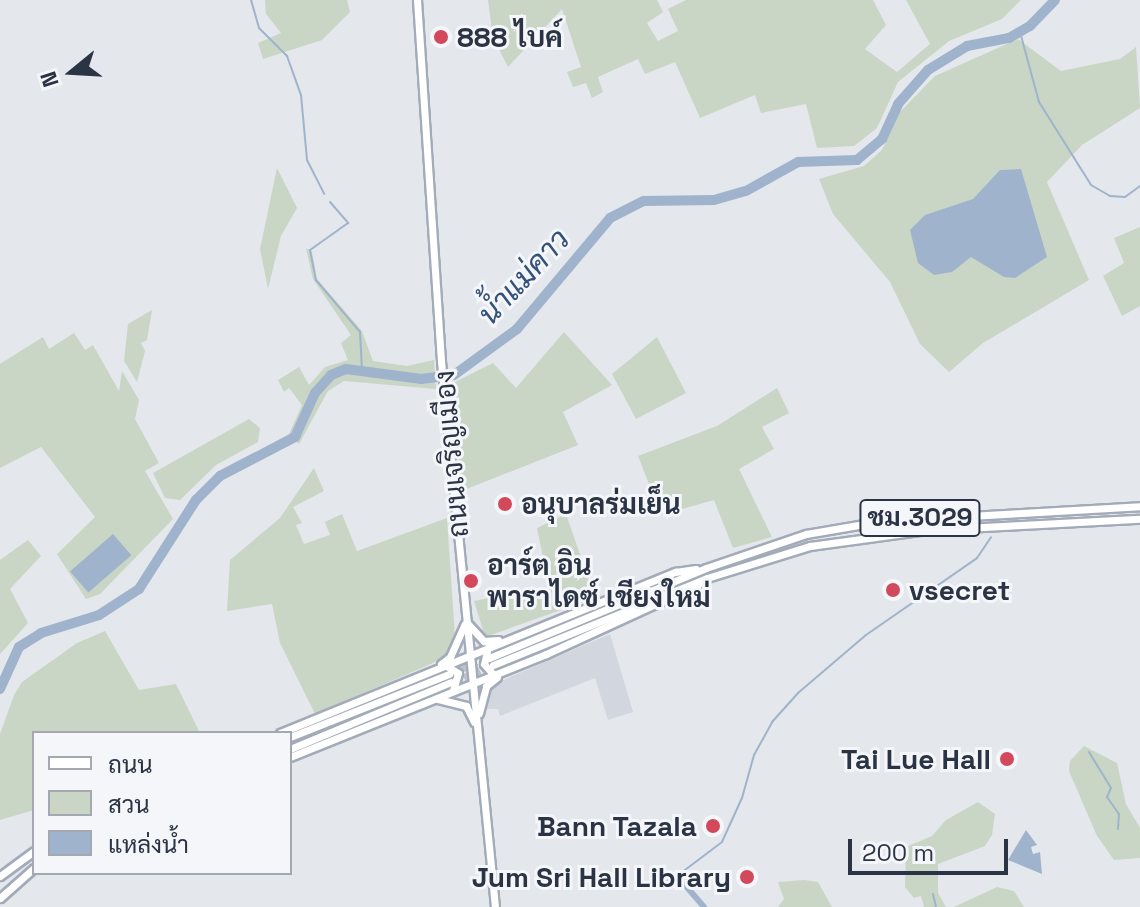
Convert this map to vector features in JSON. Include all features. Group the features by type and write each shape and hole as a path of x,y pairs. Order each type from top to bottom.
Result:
{"main road":[{"name":"ถนนเจริญเมือง","path":"417,0 441,361 495,907"},
{"name":"ชม.3029","path":"1140,506 869,522 772,544 706,568 491,661 771,555 856,537 1140,519"},
{"path":"285,731 675,572 706,568"},
{"path":"292,756 685,594 707,578"},
{"path":"431,672 450,657 466,622 484,641 506,640"},
{"path":"489,647 484,664 494,675"},
{"path":"445,665 458,673 452,692"},
{"path":"477,728 486,686 505,670"},
{"path":"292,736 450,678 292,748"},
{"path":"435,699 466,706 477,728"},
{"path":"0,876 32,852"},
{"path":"0,898 32,870"}],"shaded area":[{"path":"610,634 633,712 608,720 595,678 500,716 498,709 487,709 492,685"}],"green space":[{"path":"265,0 347,0 350,12 322,40 263,59 258,43 281,33 266,14"},
{"path":"488,0 657,0 663,12 647,23 658,41 678,31 668,9 686,0 873,0 886,25 865,49 897,72 930,44 906,0 1021,0 1002,19 949,41 898,82 877,128 854,146 817,148 806,104 761,113 755,95 700,118 675,62 645,74 638,59 598,77 603,92 592,98 586,83 573,87 567,72 581,67 562,9 508,67 493,38"},
{"path":"1018,39 1061,71 1120,59 1136,47 1140,108 1082,145 1047,182 1089,280 983,343 949,372 920,344 890,282 833,214 819,179 864,166 882,150 899,113 935,76"},
{"path":"277,168 297,208 281,236 268,289 260,249"},
{"path":"1140,227 1140,306 1122,316 1103,276 1124,263 1114,238"},
{"path":"306,248 312,252 317,279 362,331 373,361 407,366 434,360 436,389 344,381 328,391 299,444 289,434 302,405 289,388 284,392 278,380 299,367 309,385 325,367 348,360 341,343 351,335 313,279"},
{"path":"152,310 147,340 141,343 145,351 137,382 124,361 128,324"},
{"path":"564,332 612,385 563,412 578,445 459,492 451,384 493,363 516,388"},
{"path":"74,333 85,350 93,345 119,391 122,371 139,400 135,419 159,463 145,471 173,519 100,594 86,599 57,554 95,517 41,447 0,468 0,364 43,337 49,349"},
{"path":"657,337 686,393 636,419 612,374"},
{"path":"777,388 789,413 762,427 774,449 739,469 772,537 733,548 714,500 661,515 638,456 717,426"},
{"path":"249,419 260,428 258,442 216,465 180,500 165,498 153,473"},
{"path":"314,468 324,491 293,507 302,523 296,525 304,544 330,535 325,522 342,514 357,551 447,518 455,637 447,653 433,663 315,714 280,643 272,604 227,611 230,560 280,518"},
{"path":"566,514 595,598 485,637 474,601 549,586 537,528"},
{"path":"28,540 41,556 10,589 28,623 0,654 0,560"},
{"path":"105,631 139,690 176,684 199,731 32,731 32,811 0,820 0,734 14,695 22,682 77,643"},
{"path":"1084,746 1117,763 1126,804 1140,828 1140,858 1114,860 1097,836 1069,771 1070,761"},
{"path":"978,802 995,814 992,835 985,846 938,864 938,893 946,907 924,907 921,896 914,898 905,887 906,847 932,836 946,820"},
{"path":"778,882 818,882 832,907 778,907 784,899"},
{"path":"997,887 1014,891 1024,907 954,907"}],"water":[{"path":"1021,169 1047,257 1015,278 1004,277 971,257 952,272 934,275 918,263 910,230 925,215 973,199 1000,170"},
{"path":"113,534 131,555 88,593 70,571"},
{"path":"1026,830 1037,845 1031,847 1033,854 1040,852 1042,874 1008,860"}],"waterway":[{"path":"251,0 259,28 287,56 301,95 307,160 324,194"},
{"name":"น้ำแม่คาว","path":"0,689 19,647 41,633 99,615 139,589 196,500 220,476 295,437 315,393 331,375 346,369 421,379 454,375 517,329 610,218 644,201 714,200 746,191 798,162 857,160 882,139 898,104 928,70 967,46 1009,38 1030,26 1055,0"},
{"path":"1020,32 1039,102 1091,185 1110,196 1125,197 1140,186"},
{"path":"330,202 348,223 310,250 316,280 360,332 362,370"},
{"path":"669,882 722,842 742,798 754,755 772,722 798,693 866,635 977,558 991,537"},
{"path":"1089,752 1111,788 1107,797 1119,814 1118,829"},
{"path":"669,882 685,885 704,907"},
{"path":"933,894 936,907"}],"tunnel":[{"path":"451,673 488,658"},
{"path":"454,681 491,666"}],"place":[{"name":"888 ไบค์","path":"441,37"},
{"name":"อนุบาลร่มเย็น","path":"505,504"},
{"name":"อาร์ต อิน พาราไดซ์ เชียงใหม่","path":"471,581"},
{"name":"vsecret","path":"893,590"},
{"name":"Tai Lue Hall","path":"1007,759"},
{"name":"Bann Tazala","path":"713,826"},
{"name":"Jum Sri Hall Library","path":"747,877"}]}
